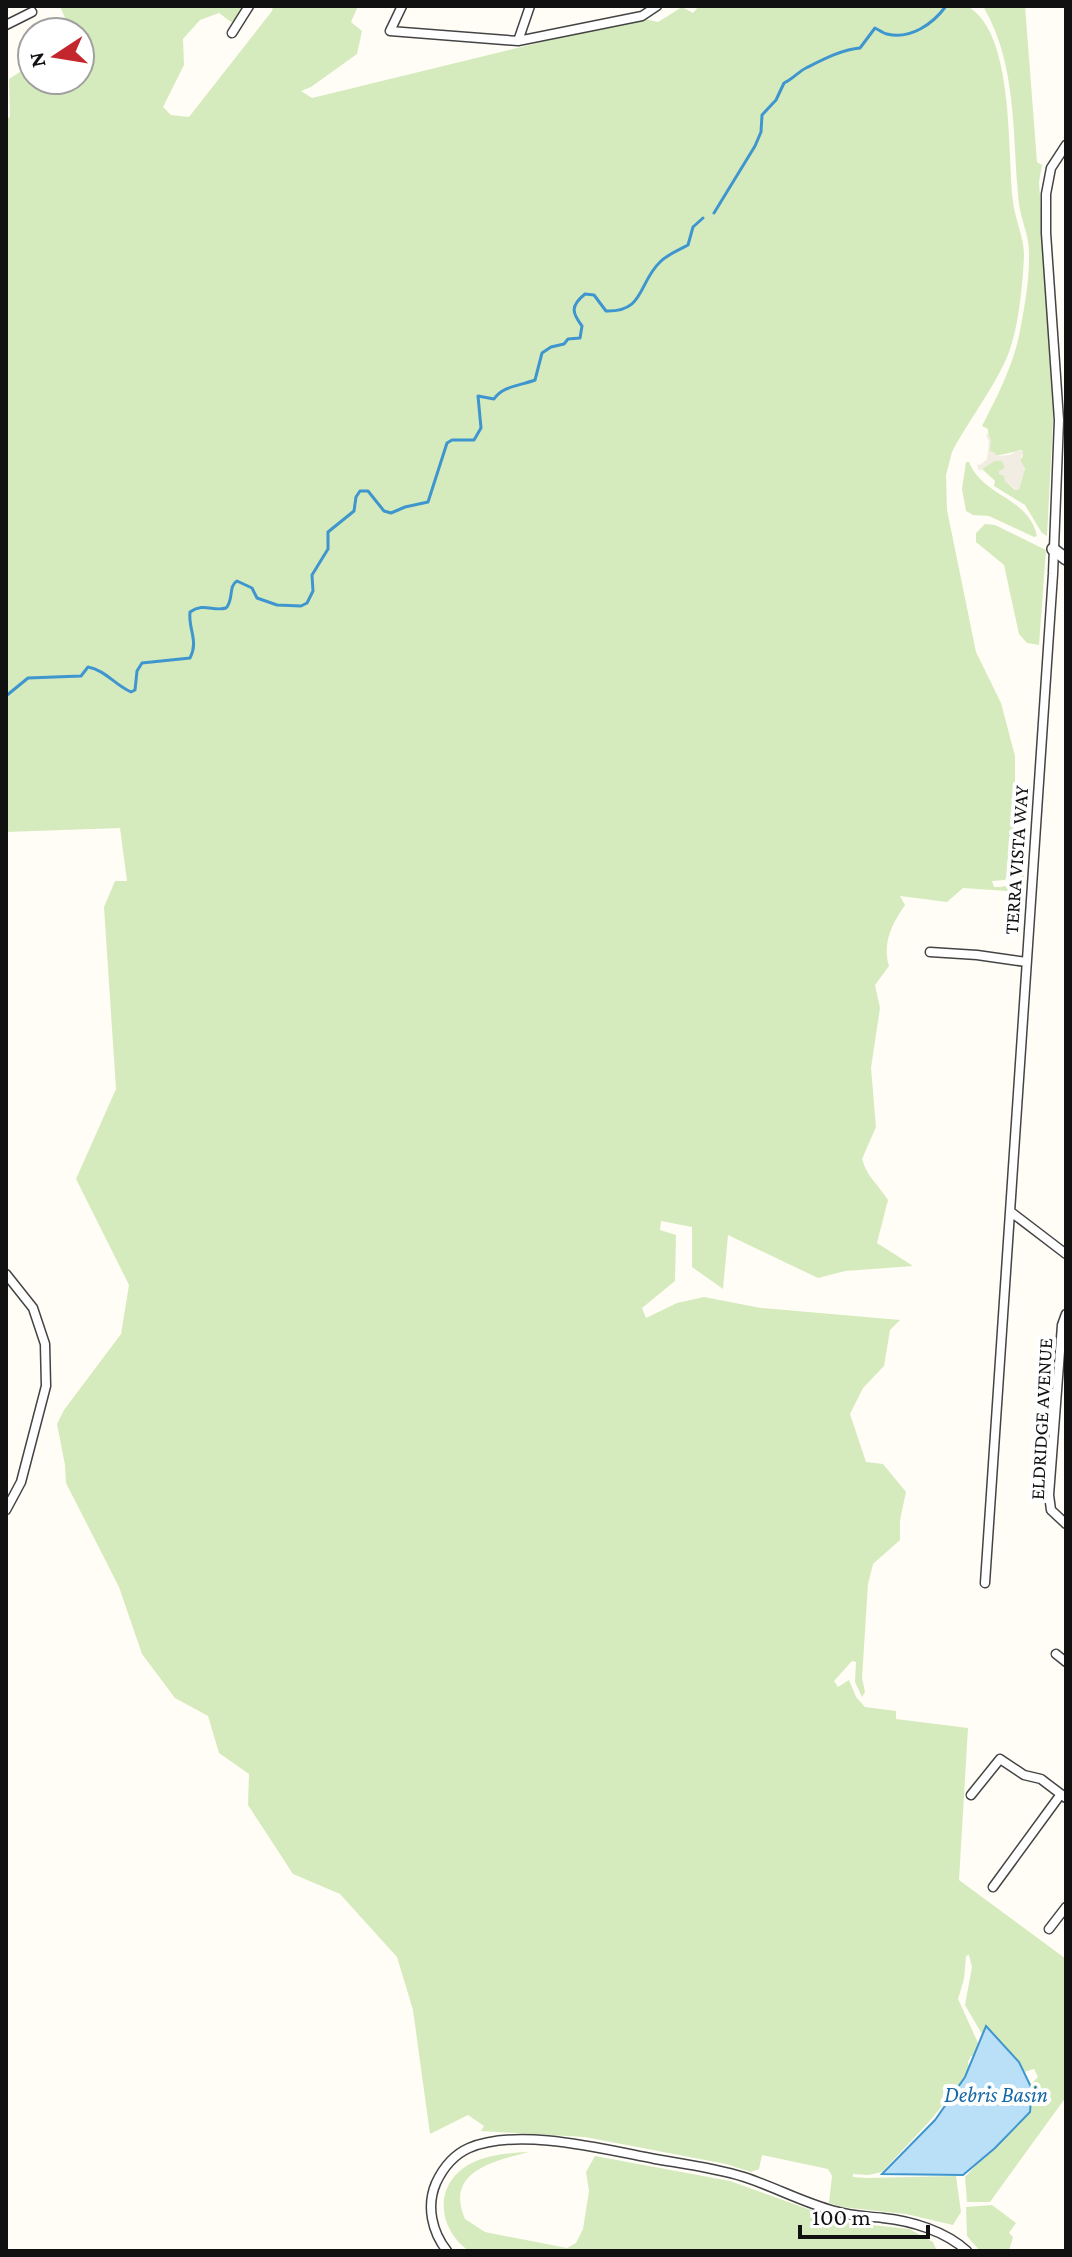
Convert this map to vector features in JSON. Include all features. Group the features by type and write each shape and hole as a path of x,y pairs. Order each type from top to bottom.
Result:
{"street":[{"path":"232,33 249,6"},
{"path":"402,6 390,31 518,41 642,16 657,6"},
{"path":"518,41 530,6"},
{"path":"6,25 32,12"},
{"name":"TERRA VISTA WAY","path":"985,1583 1059,420 1046,194 1051,168 1066,145"},
{"path":"1053,549 1066,559"},
{"path":"930,952 1026,962"},
{"path":"1011,1212 1064,1249"},
{"path":"6,1274 33,1308 45,1344 46,1386 21,1482 6,1510"},
{"name":"ELDRIDGE AVENUE","path":"1065,1523 1051,1510 1049,1495 1061,1401 1062,1325 1066,1314"},
{"path":"1056,1654 1066,1662"},
{"path":"971,1795 1000,1759 1024,1775 1041,1779 1063,1796 993,1887"},
{"path":"1049,1929 1066,1907"},
{"path":"447,2251 439,2241 432,2222 431,2204 433,2190 447,2164 470,2148 492,2143 531,2141 569,2143 738,2176 836,2212 885,2218 922,2227 954,2241 967,2251"}],"green space":[{"path":"60,6 246,6 235,25 219,13 200,20 183,39 184,65 163,107 171,115 189,117 273,6 358,6 351,22 362,31 357,54 301,91 312,98 640,18 658,22 682,7 693,13 699,6 967,6 983,20 994,41 1006,95 1013,201 1024,248 1022,289 1007,358 952,452 946,475 947,510 976,652 1001,703 1015,756 1015,821 1010,870 1005,880 992,881 994,887 1008,885 1024,871 1023,892 963,888 947,902 900,896 905,905 890,934 887,949 889,966 875,985 880,1008 871,1068 876,1127 862,1159 888,1200 877,1243 913,1266 845,1271 818,1278 728,1235 723,1289 692,1267 692,1227 661,1221 660,1230 676,1235 675,1281 642,1308 646,1318 677,1303 704,1297 761,1308 900,1320 890,1330 884,1366 863,1388 850,1414 866,1462 883,1464 906,1492 900,1520 900,1540 873,1564 868,1584 862,1678 865,1692 862,1697 855,1682 856,1662 852,1661 834,1681 838,1687 849,1680 856,1697 865,1707 896,1711 896,1719 968,1728 959,1880 1066,1959 1066,2097 990,2202 967,2202 965,2177 1021,2117 1024,2091 1038,2077 1034,2069 1007,2077 965,2005 972,1967 969,1955 966,1956 958,1999 984,2056 971,2056 968,2062 970,2072 882,2172 853,2174 853,2177 867,2178 956,2176 961,2212 953,2225 906,2214 829,2203 832,2176 828,2169 762,2155 759,2169 751,2172 726,2164 585,2137 481,2131 484,2126 468,2115 430,2134 413,2010 397,1957 340,1894 293,1874 248,1805 249,1774 219,1753 208,1716 175,1698 142,1654 119,1587 66,1483 57,1424 64,1410 121,1334 129,1285 76,1179 116,1089 104,907 115,881 127,881 120,828 6,832 6,119 10,117 9,79 16,74 16,96 96,96 96,16 64,16"},
{"path":"977,6 1025,6 1037,162 1042,165 1039,182 1054,402 1047,536 1025,505 994,486 995,481 982,469 994,461 1002,461 1005,464 1005,481 1015,490 1025,469 1020,460 1022,450 995,456 990,451 988,429 982,426 1004,382 1016,348 1029,272 1029,252 1019,204 1012,103 1003,54 984,8"},
{"path":"966,462 985,483 1025,513 1037,536 989,516 973,515 966,511 962,489"},
{"path":"985,524 995,525 1046,550 1039,645 1027,643 1019,634 1004,565 976,542 976,533"},
{"path":"529,2152 488,2164 467,2179 461,2190 460,2203 465,2219 485,2232 567,2248 576,2243 583,2229 589,2191 586,2172 595,2156 730,2181 844,2222 909,2229 933,2242 937,2251 469,2251 450,2230 445,2217 446,2192 452,2180 461,2170 481,2159"},
{"path":"992,2205 1016,2223 1009,2233 1013,2237 1009,2251 980,2251 967,2236 966,2207"}],"shaded area":[{"path":"987,433 991,440 990,451 996,456 1010,455 1018,450 1023,452 1020,460 1025,469 1019,490 999,474 1005,468 1002,461 994,461 979,471 977,464 987,459"}],"water":[{"name":"Debris Basin","path":"986,2026 1019,2062 1032,2089 1030,2112 963,2175 882,2174 935,2120 965,2077"}],"waterway":[{"path":"714,213 755,146 761,132 762,115 776,100 784,83 826,58 860,48 875,28 886,34 912,33 935,19 946,6"},
{"path":"6,696 28,678 81,676 88,667 100,671 131,692 135,690 137,671 142,663 190,658 194,646 190,612 204,607 226,608 237,581 252,588 257,598 277,605 301,606 307,603 313,591 312,575 328,549 328,532 354,511 360,491 368,491 384,511 391,513 428,502 447,443 452,440 474,440 481,428 478,396 494,399 507,389 535,380 542,353 564,344 568,339 580,338 582,326 574,310 585,294 594,295 606,311 628,307 660,262 688,245 693,227 703,218"}]}
